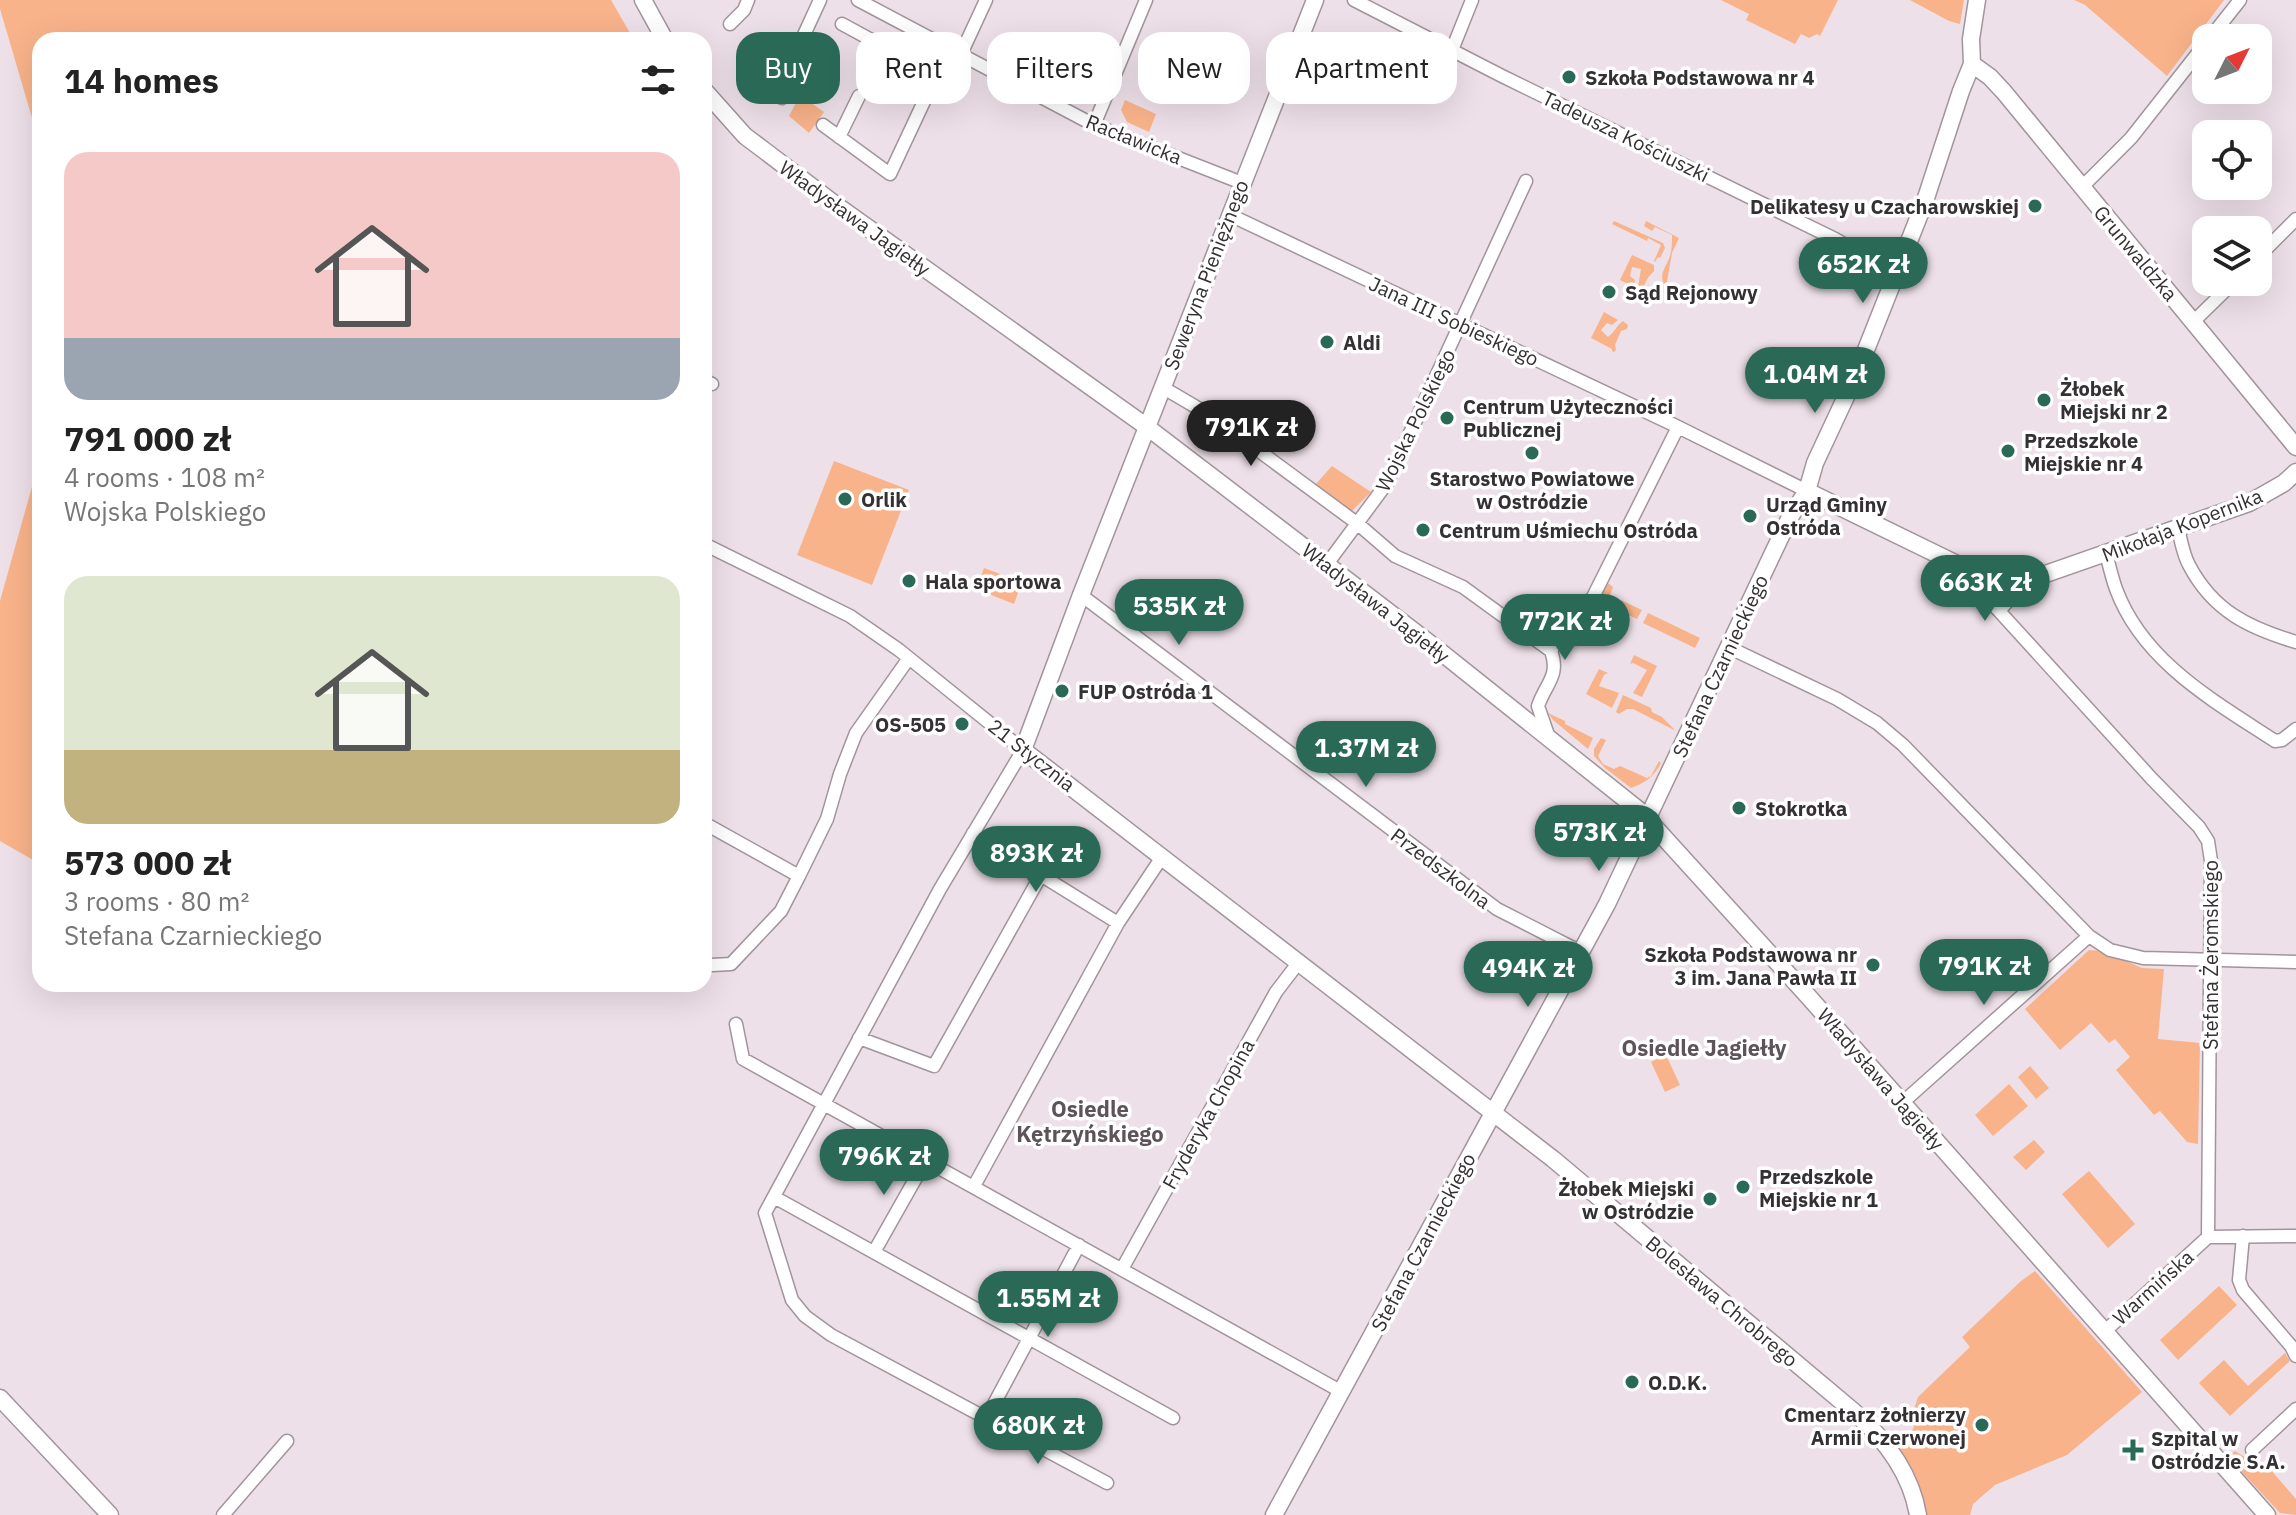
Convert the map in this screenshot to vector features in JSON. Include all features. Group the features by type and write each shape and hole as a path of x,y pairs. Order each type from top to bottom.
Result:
{"street":[{"path":"643,0 661,32"},
{"path":"730,24 744,10 748,0"},
{"path":"805,32 820,0"},
{"name":"Racławicka","path":"858,0 919,32"},
{"path":"967,32 986,0"},
{"path":"1094,125 1146,0"},
{"name":"Seweryna Pieniężnego","path":"1107,1483 831,1335 805,1316 792,1300 765,1213 940,889 1023,750 1315,0"},
{"name":"Tadeusza Kościuszki","path":"1354,0 1417,32"},
{"path":"1457,38 1472,0"},
{"name":"Stefana Czarnieckiego","path":"1275,1515 1607,904 1790,517 1807,491 1812,471 1856,375 1925,201 1972,64 1971,39 1977,0"},
{"path":"2221,24 2240,0"},
{"path":"842,24 857,32"},
{"name":"Tadeusza Kościuszki","path":"1457,52 1839,241 1897,274"},
{"name":"Racławicka","path":"971,60 1094,125 1242,183"},
{"path":"2081,188 2131,138 2192,61"},
{"name":"Grunwaldzka","path":"1972,64 2004,92 2296,447"},
{"name":"Władysława Jagiełły","path":"712,99 745,136 1147,427 1327,564 1647,819 2267,1515"},
{"path":"839,137 856,102"},
{"path":"823,125 890,174 923,104"},
{"name":"Wojska Polskiego","path":"1327,564 1387,483 1526,181"},
{"name":"Jana III Sobieskiego","path":"1230,215 1807,491"},
{"path":"2272,243 2296,219"},
{"path":"2193,322 2220,296"},
{"path":"1162,387 1213,417 1358,524 1395,556 1463,587 1551,651 1556,664 1538,706 1551,742"},
{"path":"1551,651 1567,625 1593,597 1678,427"},
{"name":"Mikołaja Kopernika","path":"2017,584 2260,498 2296,472"},
{"path":"1807,491 1965,568 2006,584 2017,584 1999,611 1966,576 1965,568"},
{"path":"2178,529 2188,564 2208,592 2234,618 2262,632 2296,642"},
{"name":"21 Stycznia","path":"712,548 850,616 909,658 1023,750 1493,1113"},
{"path":"2106,553 2116,590 2132,622 2156,654 2187,681 2275,741 2282,740 2296,729"},
{"name":"Przedszkolna","path":"1081,595 1497,909 1581,952"},
{"name":"Stefana Żeromskiego","path":"1999,611 2199,827 2208,841 2211,861 2208,1237"},
{"path":"1728,647 1837,699 1877,723 1903,745 2089,936 2110,950 2143,958 2296,962"},
{"path":"712,965 731,964 781,911 827,819 856,733 909,658"},
{"path":"712,827 799,876"},
{"path":"973,833 1118,923"},
{"path":"974,1186 1118,923 1162,857"},
{"path":"859,1038 934,1066 1041,875"},
{"path":"1902,1103 2089,936"},
{"name":"Fryderyka Chopina","path":"1122,1269 1276,992 1299,962"},
{"path":"736,1024 743,1059 1342,1392"},
{"name":"Bolesława Chrobrego","path":"1493,1113 1585,1185 1870,1426 1902,1469 1918,1515"},
{"path":"874,1252 926,1160"},
{"path":"774,1197 1173,1418"},
{"path":"2243,1236 2239,1280 2243,1290 2296,1356"},
{"name":"Warmińska","path":"2104,1332 2208,1237 2296,1236"},
{"path":"987,1417 1079,1245"},
{"path":"0,1398 110,1515"},
{"path":"2252,1450 2296,1409"},
{"path":"223,1515 287,1441"}],"shaded area":[{"path":"0,0 611,0 629,32 32,32 32,118"},
{"path":"1721,0 1838,0 1820,36 1817,34 1809,38 1801,34 1795,44 1746,20 1749,14"},
{"path":"1910,0 1964,0 1960,24 1949,21"},
{"path":"2074,0 2224,0 2206,24 2192,24 2192,43 2167,76 2085,5"},
{"path":"1125,100 1156,114 1149,132 1127,122 1121,110"},
{"path":"795,104 813,104 824,112 809,133 789,116"},
{"path":"1614,221 1663,243 1665,248 1660,258 1654,261 1661,245 1612,224"},
{"path":"1646,221 1679,238 1672,253 1666,287 1662,275 1671,253 1672,235 1655,227 1652,231 1644,226"},
{"path":"1632,255 1654,265 1640,301 1636,299 1641,269 1632,267 1630,276 1635,280 1632,298 1626,295 1630,285 1620,280"},
{"path":"1604,312 1618,320 1612,325 1607,323 1601,330 1608,337 1623,321 1628,325 1621,331 1614,352 1591,338"},
{"path":"834,461 909,490 872,585 797,555"},
{"path":"1332,466 1371,492 1350,513 1314,486"},
{"path":"32,487 32,859 0,841 0,601"},
{"path":"984,568 1022,582 1014,604 976,589"},
{"path":"1608,583 1613,587 1610,595 1642,610 1637,619 1604,604 1601,596"},
{"path":"1648,613 1700,638 1695,648 1643,623"},
{"path":"1634,655 1657,666 1642,697 1633,693 1647,670 1630,664"},
{"path":"1599,669 1608,673 1599,686 1619,693 1612,708 1586,694"},
{"path":"1623,695 1651,708 1676,731 1633,709 1619,714 1616,712"},
{"path":"1548,713 1593,738 1588,749 1553,720"},
{"path":"1601,738 1606,740 1598,756 1603,764 1614,769 1620,766 1647,778 1659,761 1661,763 1649,779 1631,788 1605,768 1594,756 1594,749"},
{"path":"2089,950 2102,951 2142,968 2164,969 2158,1039 2200,1043 2198,1144 2187,1142 2160,1111 2154,1115 2116,1070 2130,1057 2115,1039 2109,1043 2091,1023 2060,1050 2025,1009"},
{"path":"1666,1055 1680,1085 1665,1092 1651,1062"},
{"path":"2030,1066 2049,1088 2036,1099 2018,1077"},
{"path":"2009,1084 2028,1106 1993,1136 1975,1115"},
{"path":"2034,1140 2045,1152 2026,1170 2013,1157"},
{"path":"2089,1171 2135,1224 2108,1248 2062,1194"},
{"path":"2035,1271 2142,1392 2067,1455 1995,1485 1973,1504 1970,1515 1922,1515 1898,1453 1914,1427 1911,1418 1918,1397 1970,1347 1962,1337"},
{"path":"2219,1286 2237,1305 2178,1360 2160,1340"},
{"path":"2285,1353 2290,1361 2230,1416 2199,1383 2224,1360 2248,1386"},
{"path":"2235,1451 2256,1464 2269,1465 2296,1499 2296,1515 2280,1513 2228,1457"}],"place":[{"name":"Szkoła Podstawowa nr 4","path":"1569,77"},
{"name":"Delikatesy u Czacharowskiej","path":"2035,206"},
{"name":"Sąd Rejonowy","path":"1609,292"},
{"name":"Aldi","path":"1327,342"},
{"name":"Żłobek Miejski nr 2","path":"2044,400"},
{"name":"Centrum Użyteczności Publicznej","path":"1447,418"},
{"name":"Przedszkole Miejskie nr 4","path":"2008,451"},
{"name":"Starostwo Powiatowe w Ostródzie","path":"1532,453"},
{"name":"Orlik","path":"845,499"},
{"name":"Urząd Gminy Ostróda","path":"1750,516"},
{"name":"Centrum Uśmiechu Ostróda","path":"1423,530"},
{"name":"Hala sportowa","path":"909,581"},
{"name":"FUP Ostróda 1","path":"1062,691"},
{"name":"OS-505","path":"962,724"},
{"name":"Stokrotka","path":"1739,808"},
{"name":"Szkoła Podstawowa nr 3 im. Jana Pawła II","path":"1873,965"},
{"name":"Przedszkole Miejskie nr 1","path":"1743,1187"},
{"name":"Żłobek Miejski w Ostródzie","path":"1710,1199"},
{"name":"O.D.K.","path":"1632,1382"},
{"name":"Cmentarz żołnierzy Armii Czerwonej","path":"1982,1425"},
{"name":"Szpital w Ostródzie S.A.","path":"2133,1450"}],"district":[{"name":"Osiedle Jagiełły","path":"1704,1047"},
{"name":"Osiedle Kętrzyńskiego","path":"1090,1120"}]}
